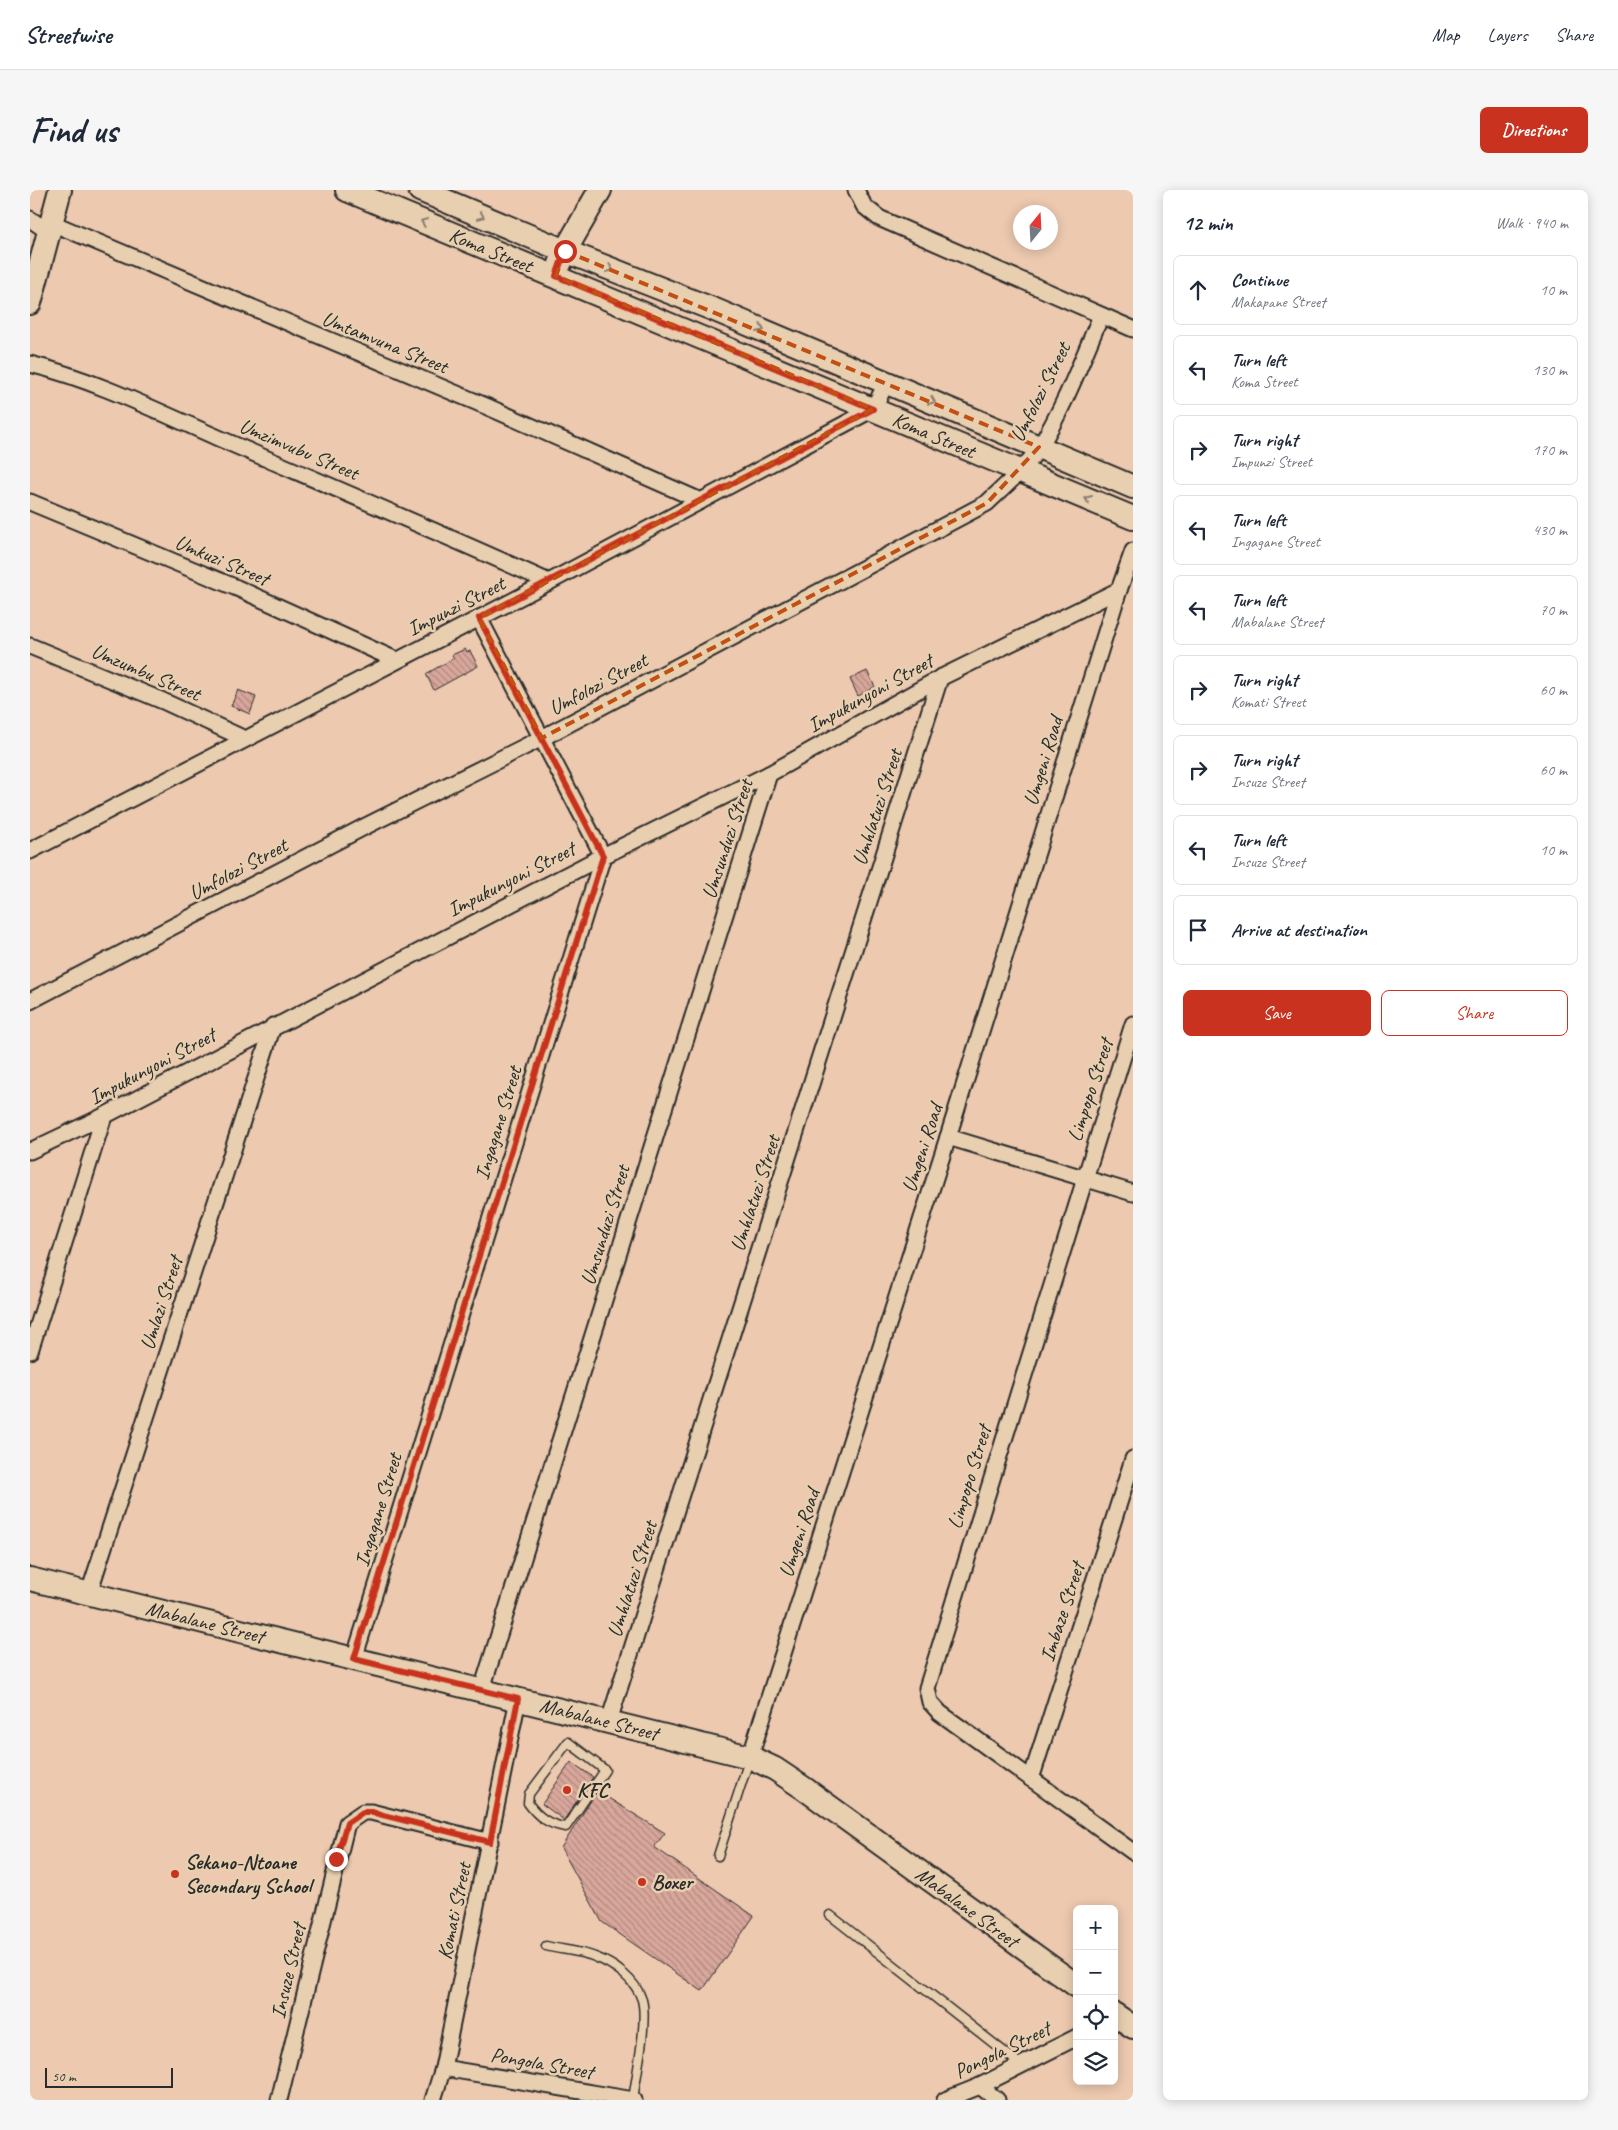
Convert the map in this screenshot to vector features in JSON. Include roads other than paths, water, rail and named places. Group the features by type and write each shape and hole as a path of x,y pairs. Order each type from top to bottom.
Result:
{"main road":[{"path":"30,303 60,190"},
{"name":"Koma Street","path":"347,190 1133,518"},
{"name":"Koma Street","path":"420,190 565,251 715,310 1133,487"},
{"path":"556,276 565,251 600,190"},
{"name":"Mabalane Street","path":"30,1580 750,1756 775,1768 805,1789 1073,1983"}],"street":[{"path":"856,190 864,206 880,218 1133,329"},
{"name":"Umtamvuna Street","path":"30,218 543,431 701,501"},
{"name":"Umfolozi Street","path":"30,1001 364,827 542,738 987,503 1021,471 1039,447 1053,423 1101,316"},
{"name":"Umzimvubu Street","path":"30,364 68,376 168,416 425,526 549,582"},
{"path":"873,409 887,382"},
{"name":"Impunzi Street","path":"30,851 549,582 873,409"},
{"name":"Umkuzi Street","path":"30,502 237,588 396,660"},
{"name":"Umgeni Road","path":"750,1756 948,1137 1119,590 1133,551"},
{"name":"Impukunyoni Street","path":"30,1151 104,1116 273,1026 603,856 769,774 940,678 1119,590"},
{"path":"479,618 603,856"},
{"name":"Umzumbu Street","path":"30,646 163,701 245,739"},
{"name":"Umhlatuzi Street","path":"609,1721 940,678"},
{"name":"Umsunduzi Street","path":"482,1689 769,774"},
{"name":"Ingagane Street","path":"354,1659 603,856"},
{"name":"Limpopo Street","path":"1133,1024 927,1684 928,1697 936,1710 1133,1852"},
{"name":"Umlazi Street","path":"89,1594 273,1026"},
{"path":"30,1351 104,1116"},
{"path":"948,1137 1133,1192"},
{"name":"Imbaze Street","path":"1031,1779 1133,1459"},
{"name":"Komati Street","path":"433,2100 443,2068 518,1699"},
{"name":"Insuze Street","path":"279,2100 347,1823 363,1812 371,1812 490,1842"},
{"name":"Pongola Street","path":"946,2100 980,2086 1073,2038"},
{"name":"Pongola Street","path":"443,2068 585,2096 633,2100"},
{"path":"980,2086 997,2100"}],"lane":[{"path":"568,1742 605,1770 566,1827 552,1826 534,1812 528,1803 529,1794 568,1742"},
{"path":"718,1856 750,1756"},
{"path":"830,1915 1021,2065"},
{"path":"546,1946 595,1957 611,1964 635,1986 642,2000 644,2017 633,2100"}],"place":[{"name":"KFC","path":"567,1790"},
{"name":"Sekano-Ntoane Secondary School","path":"175,1874"},
{"name":"Boxer","path":"642,1882"}]}
